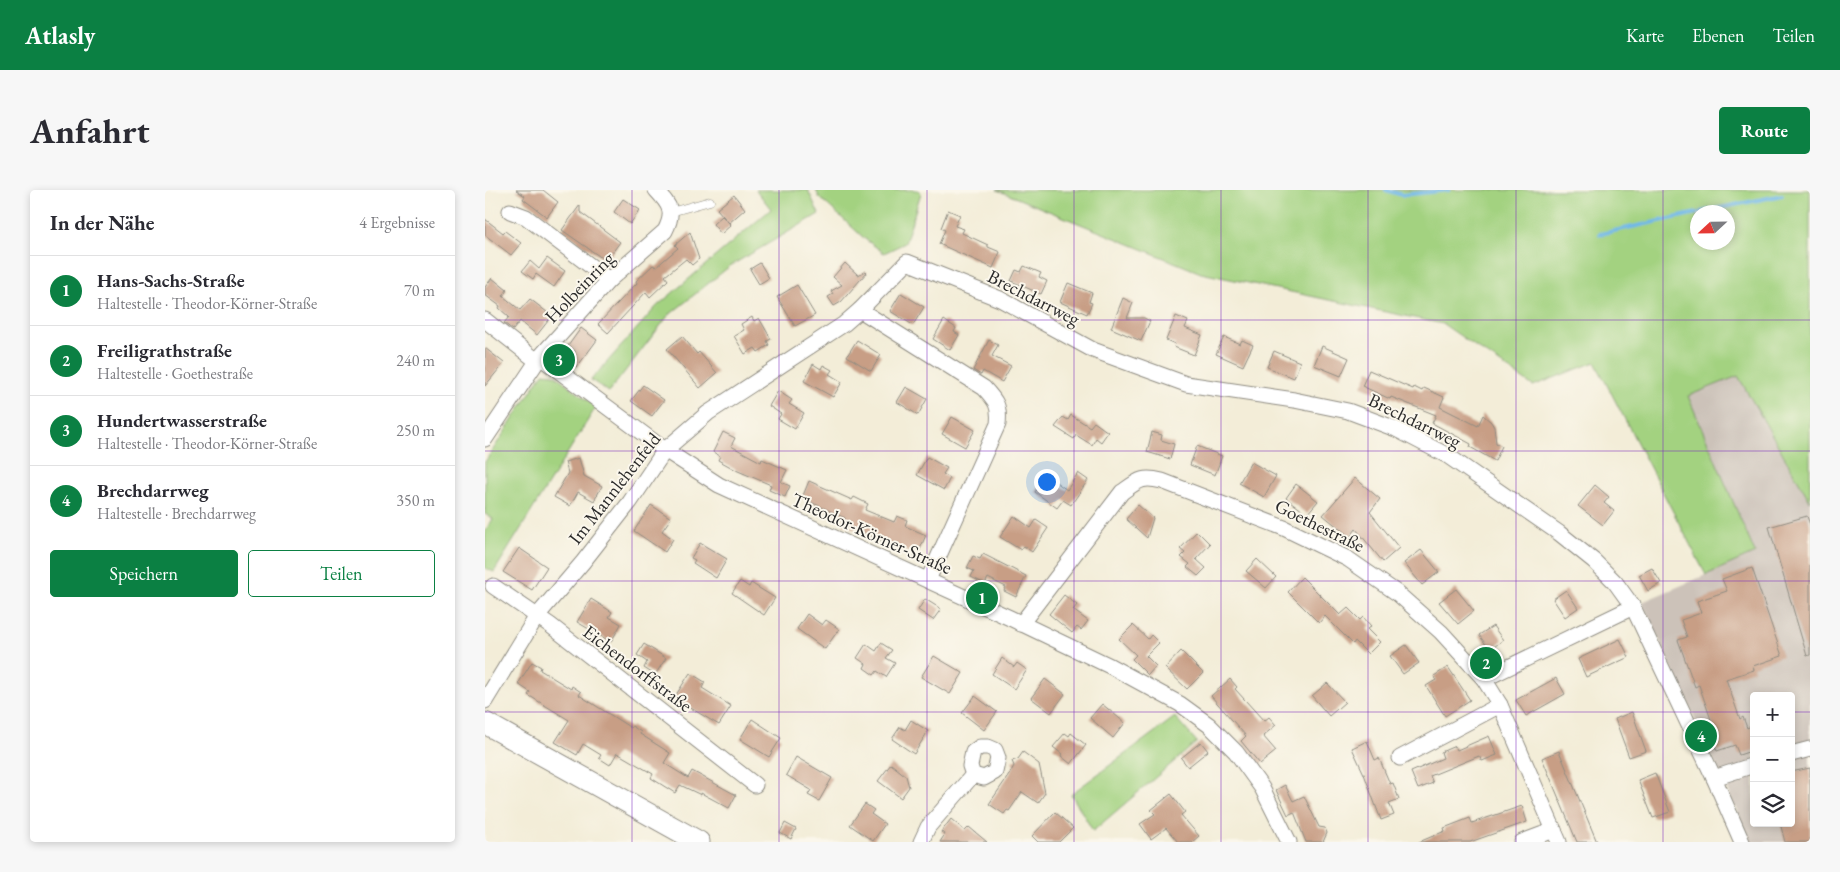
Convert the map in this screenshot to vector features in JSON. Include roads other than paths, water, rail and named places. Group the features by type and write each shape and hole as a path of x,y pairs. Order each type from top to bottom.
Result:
{"main road":[{"path":"485,723 699,842"}],"street":[{"path":"657,190 665,199 671,212"},
{"path":"509,211 526,217 609,280"},
{"name":"Holbeinring","path":"485,439 538,359 609,280 665,231 671,220 671,212"},
{"name":"Im Mannlehenfeld","path":"485,701 537,616 583,562 625,508 665,450 708,413 844,324 907,262"},
{"name":"Brechdarrweg","path":"907,262 1000,299 1093,350 1186,384 1294,400 1348,411 1396,429 1448,456 1559,533 1594,561 1615,582 1633,607 1714,778 1741,842"},
{"path":"860,310 984,388 994,398 999,410 998,424 928,580"},
{"name":"Theodor-Körner-Straße","path":"485,320 665,450 719,485 928,580 1110,666 1180,704 1209,725 1236,752 1262,788 1289,842"},
{"name":"Goethestraße","path":"1021,624 1123,492 1137,481 1148,477 1162,481 1284,528 1348,559 1397,594 1441,632 1484,678 1500,705 1557,836"},
{"name":"Eichendorffstraße","path":"493,586 537,616 664,712 755,785"},
{"path":"1484,678 1633,607"},
{"path":"1400,758 1500,705"},
{"path":"1795,753 1810,749"},
{"path":"1714,778 1750,766"},
{"path":"921,842 928,827 973,775"},
{"path":"1522,842 1557,836"}],"lane":[{"path":"671,212 710,201"}],"waterway":[{"path":"1386,190 1402,195 1449,190"},
{"path":"1734,205 1782,195"},
{"path":"1600,234 1690,215"}],"place":[{"name":"Hundertwasserstraße","path":"559,360"},
{"name":"Hans-Sachs-Straße","path":"982,598"},
{"name":"Freiligrathstraße","path":"1486,663"},
{"name":"Brechdarrweg","path":"1701,736"}]}
